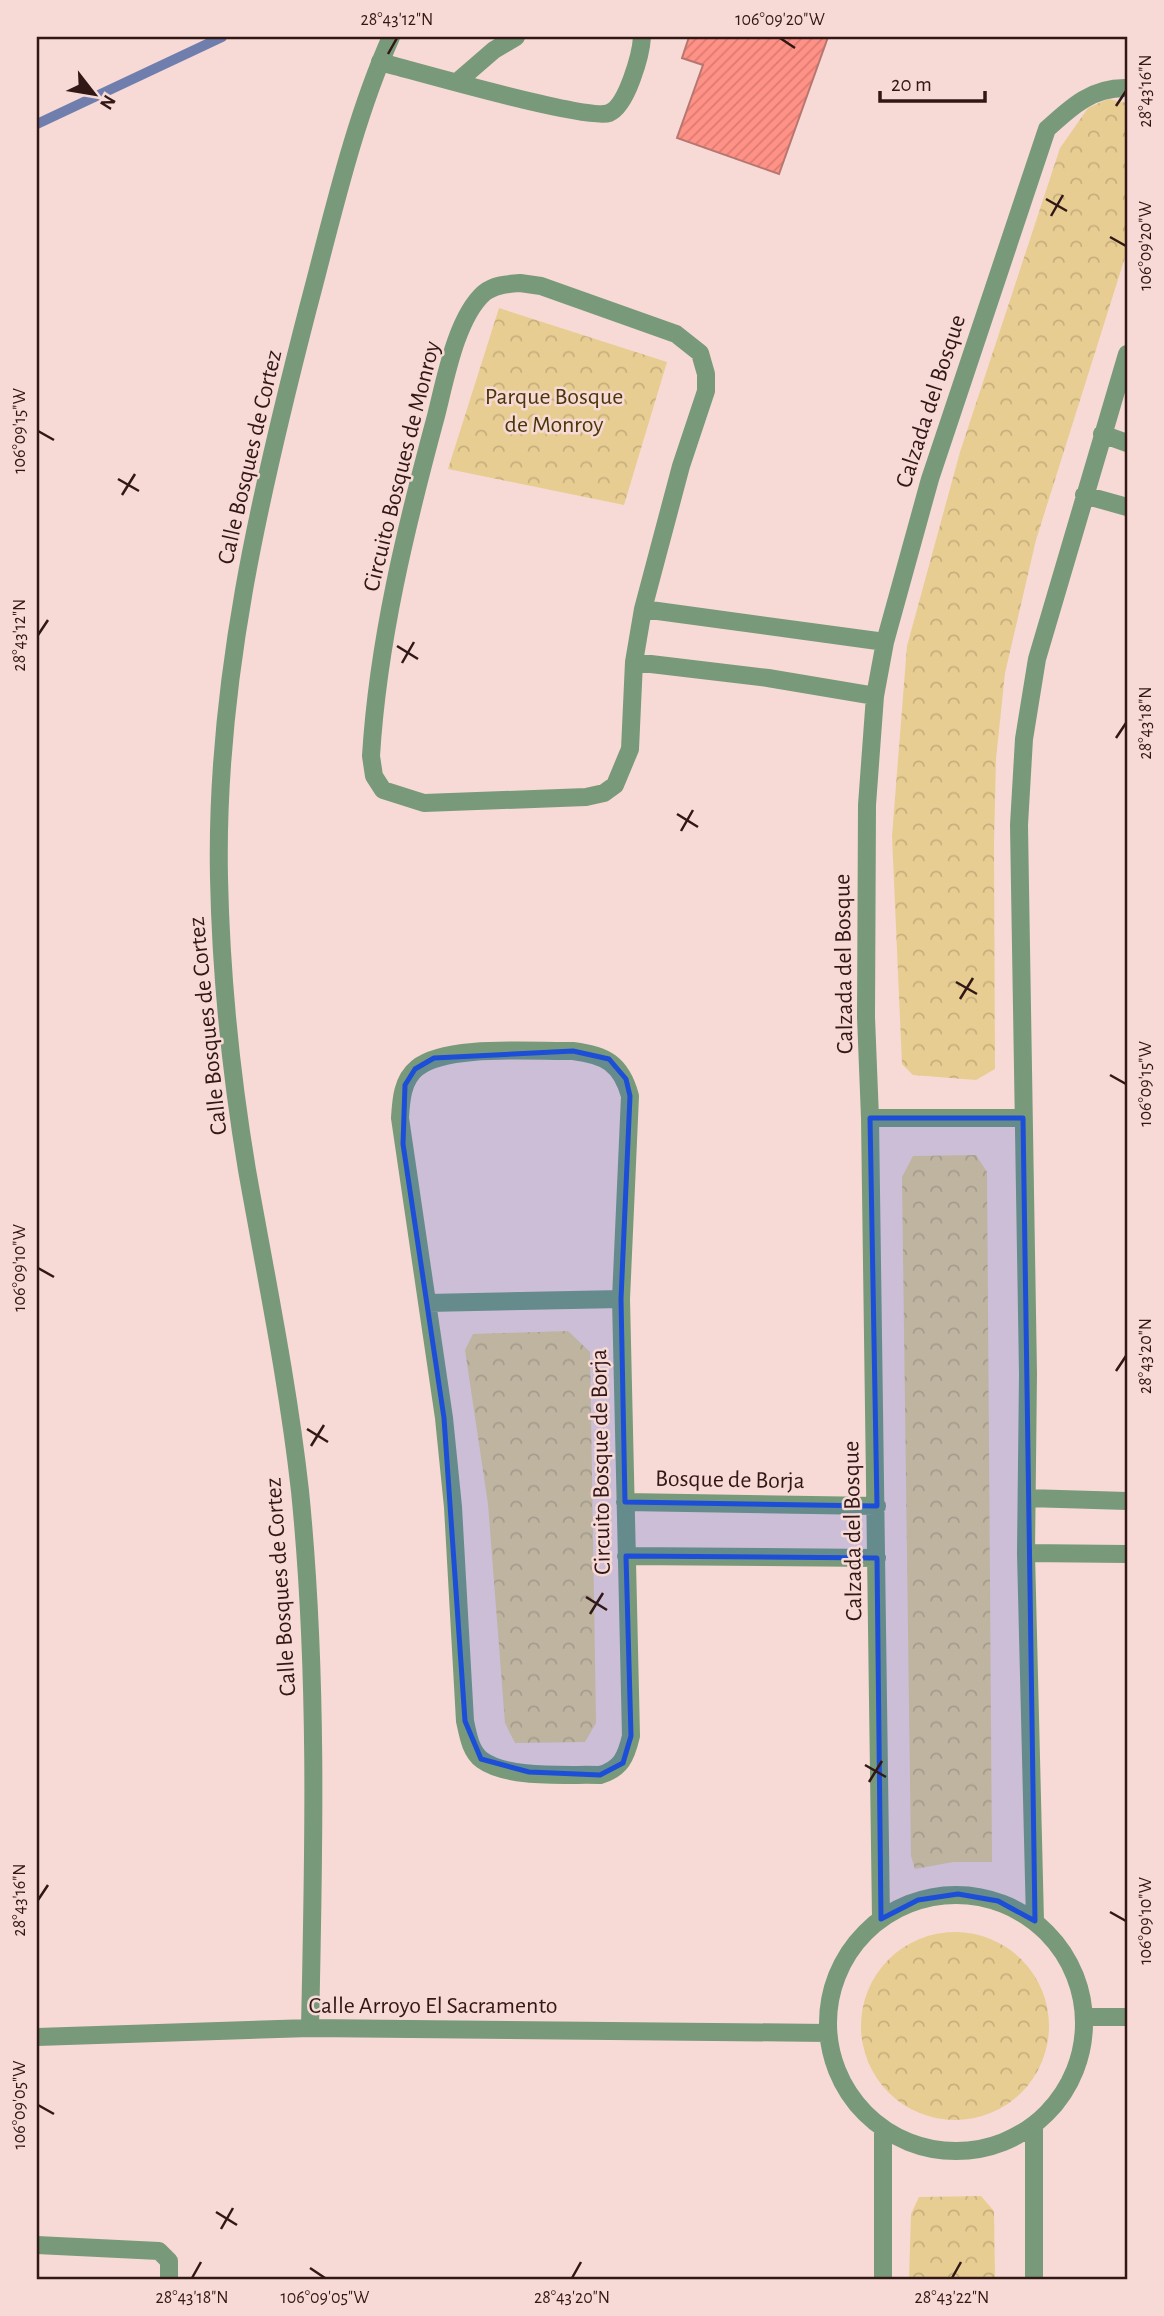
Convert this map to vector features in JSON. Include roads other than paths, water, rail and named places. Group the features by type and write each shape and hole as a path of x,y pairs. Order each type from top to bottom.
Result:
{"street":[{"name":"Calle Bosques de Cortez","path":"310,2028 316,1761 310,1615 299,1487 272,1299 247,1166 222,967 219,871 222,768 232,659 253,539 276,436 322,258 380,62 391,37"},
{"path":"457,82 494,50 516,37"},
{"path":"380,62 590,114 610,113 626,94 642,37"},
{"name":"Calzada del Bosque","path":"881,1919 877,1506 866,1017 866,818 875,696 885,642 930,479 1047,129 1088,95 1105,88 1127,88"},
{"name":"Circuito Bosques de Monroy","path":"520,283 541,286 664,328 689,341 700,353 706,391 681,466 643,610 635,662 629,749 615,785 604,793 586,797 424,803 383,790 374,776 372,734 390,608 412,506 461,330 485,293 501,285 520,283"},
{"path":"1035,1921 1026,1553 1019,825 1024,739 1037,659 1127,354"},
{"path":"1102,434 1127,443"},
{"path":"1084,495 1127,507"},
{"path":"643,610 885,642"},
{"path":"635,662 768,678 875,696"},
{"name":"Circuito Bosque de Borja","path":"573,1051 594,1054 617,1066 626,1079 630,1096 621,1299 631,1736 623,1763 611,1772 600,1775 529,1772 481,1759 469,1743 465,1721 453,1507 427,1304 402,1144 401,1101 405,1085 415,1069 434,1058 461,1054 573,1051"},
{"path":"870,1118 1023,1118"},
{"path":"427,1304 621,1299"},
{"path":"1027,1498 1127,1501"},
{"name":"Bosque de Borja","path":"625,1502 877,1506"},
{"path":"1026,1553 1127,1554"},
{"path":"626,1556 877,1558"},
{"path":"958,1894 999,1901 1035,1921 1063,1951 1080,1988 1084,2017 1078,2066 1060,2099 1034,2125 1006,2142 975,2151 943,2152 912,2144 883,2129 855,2104 837,2070 828,2033 830,2000 840,1969 858,1941 881,1919 918,1900 958,1894"},
{"path":"1084,2017 1127,2017"},
{"name":"Calle Arroyo El Sacramento","path":"37,2037 310,2028 828,2033"},
{"path":"1034,2125 1034,2279"},
{"path":"883,2129 883,2279"},
{"path":"37,2245 159,2251 169,2261 169,2279"}],"waterway":[{"path":"37,124 222,37"}],"park label":[{"name":"Parque Bosque de Monroy","path":"554,410"}]}
